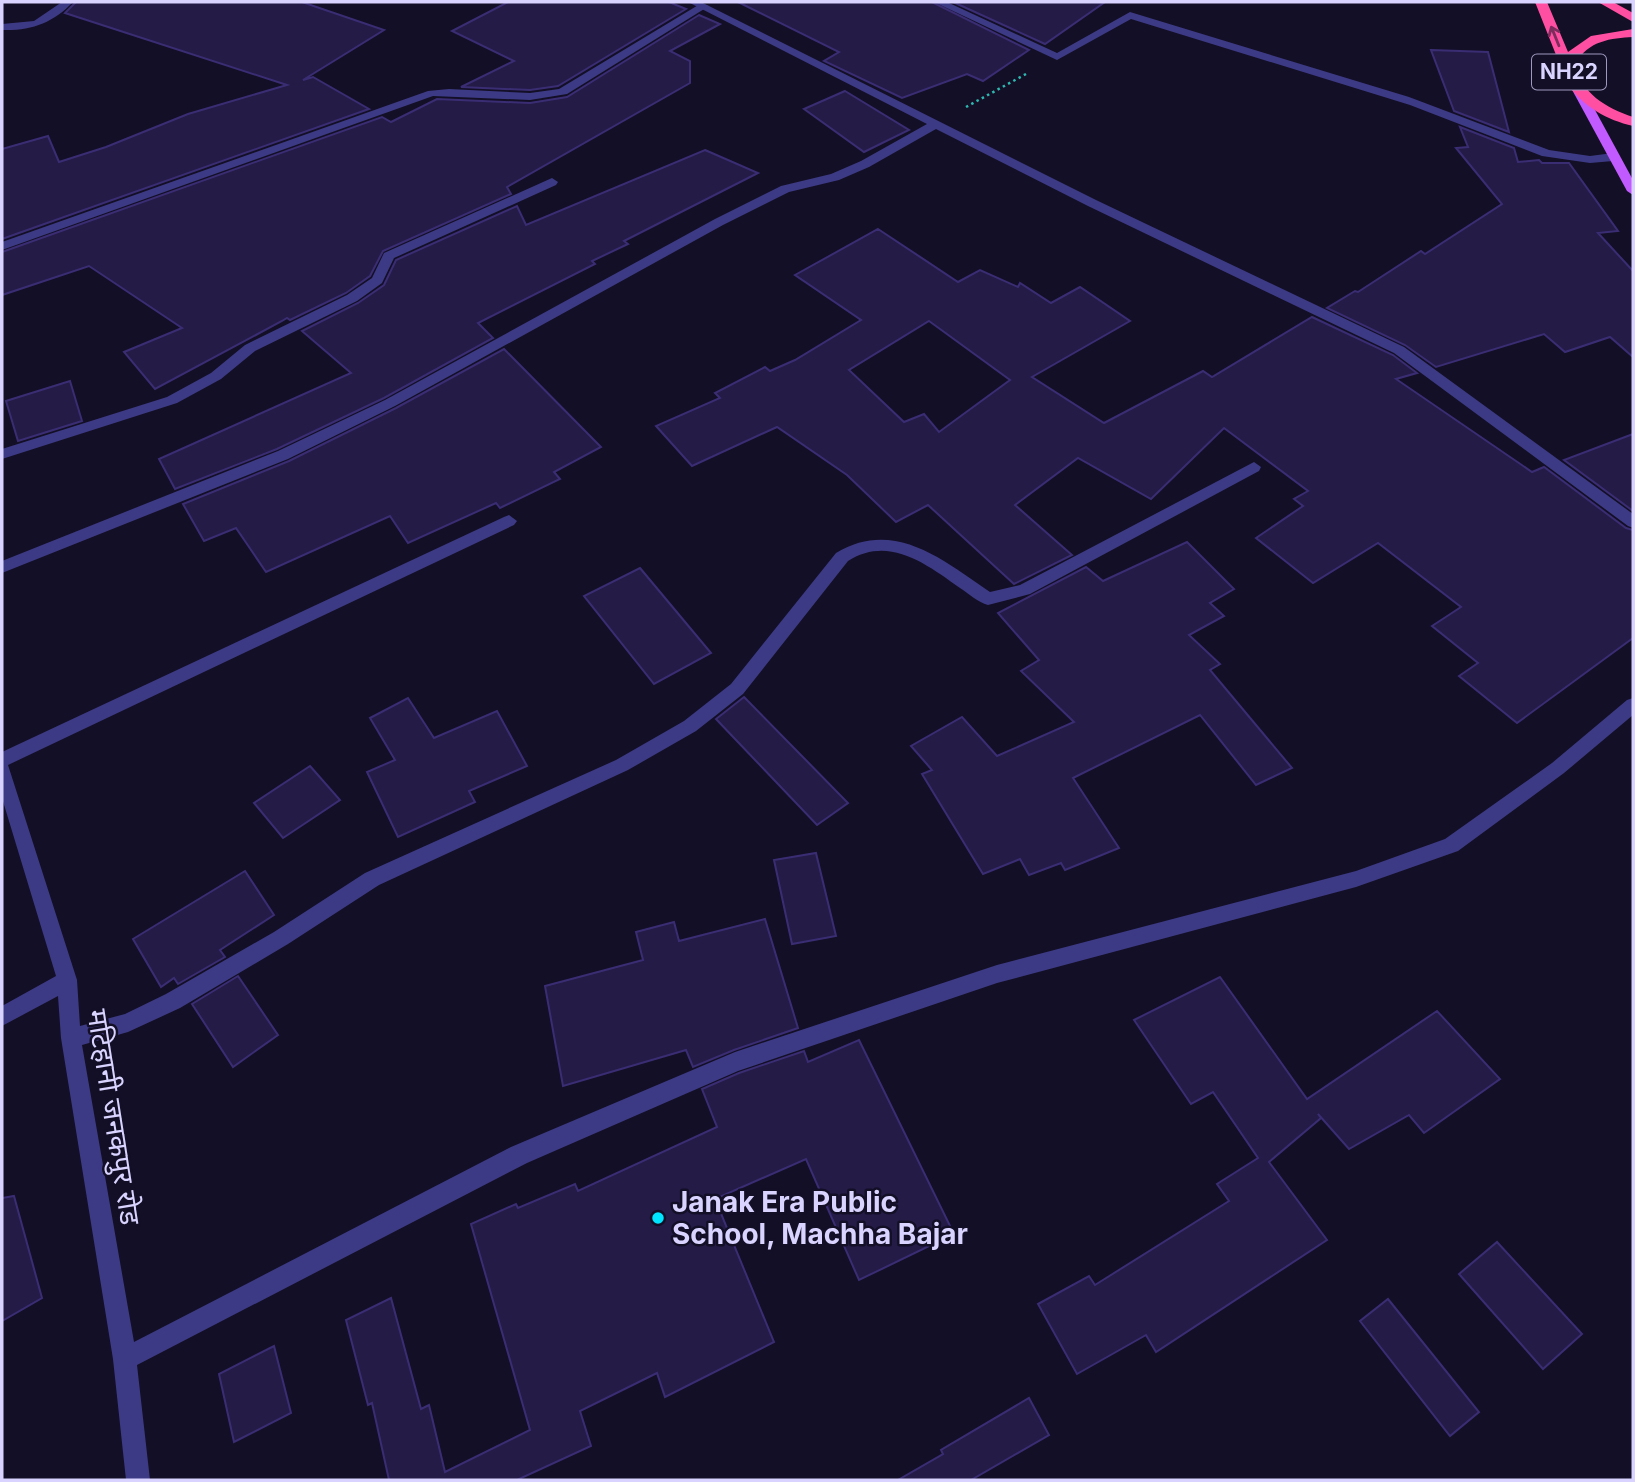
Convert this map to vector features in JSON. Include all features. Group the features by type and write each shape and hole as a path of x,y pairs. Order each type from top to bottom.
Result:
{"highway":[{"name":"NH22","path":"1541,2 1576,86 1597,105 1633,122"},
{"path":"1604,2 1633,18"},
{"name":"NH22","path":"1569,70 1571,56 1582,45 1601,37 1633,33"}],"main road":[{"path":"1576,86 1633,191"}],"street":[{"path":"2,27 24,28 35,25 68,2"},
{"path":"939,2 1058,57 1129,15 1379,91 1441,112 1527,148 1570,159 1592,161 1613,157"},
{"path":"2,246 432,93 453,91 516,98 542,97 563,92 698,4 1092,203 1399,350 1633,522"},
{"path":"2,566 184,496 295,449 390,403 785,189 835,177 865,164 936,124"},
{"path":"2,454 172,400 199,388 250,348 352,298 377,280 388,257 552,182"},
{"path":"71,1038 128,1023 173,1001 281,938 372,879 622,765 690,726 737,689 842,557 860,547 884,544 911,552 988,599 1024,590 1254,467"},
{"path":"2,760 509,521"},
{"path":"125,1359 519,1155 735,1062 997,974 1356,879 1451,845 1558,768 1633,705"},
{"name":"मटिहानी जनकपुर रोड","path":"2,770 67,979 71,1038 125,1359 138,1480"},
{"path":"2,1017 67,979"}],"path":[{"path":"936,124 1058,57"}],"building":[{"path":"76,2 302,2 384,30 303,80 313,77 369,109 2,239 2,149 48,136 59,162 106,147 188,114 287,85 65,13"},
{"path":"508,2 669,2 686,9 558,86 530,90 461,87 514,61 452,31"},
{"path":"738,2 932,2 1029,50 983,81 967,74 902,98 824,61 839,52"},
{"path":"953,2 1105,2 1045,44"},
{"path":"699,15 720,24 670,51 690,61 690,83 507,187 511,194 383,251 370,276 346,293 290,320 287,318 155,389 124,352 182,328 89,266 2,295 2,252 382,117 391,122 437,99 530,103 567,97"},
{"path":"1431,50 1488,52 1509,132 1454,111"},
{"path":"845,91 909,130 864,152 804,109"},
{"path":"1460,127 1514,148 1518,162 1539,160 1542,163 1569,163 1618,231 1598,233 1633,271 1633,357 1610,337 1565,352 1544,334 1436,367 1405,345 1327,308 1355,291 1358,292 1421,251 1425,254 1502,204 1456,148 1468,147"},
{"path":"705,150 758,173 624,241 628,244 592,261 595,264 478,323 493,338 384,398 277,449 175,489 159,459 351,373 302,331 358,303 384,285 396,260 517,206 526,225"},
{"path":"878,229 958,282 980,270 1018,287 1020,283 1051,303 1080,287 1130,321 1032,377 1104,423 1203,371 1212,377 1312,317 1393,355 1417,373 1396,379 1532,472 1544,467 1626,528 1633,530 1633,638 1517,723 1459,676 1478,663 1432,626 1461,607 1378,543 1313,583 1256,538 1303,506 1294,499 1308,491 1224,428 1151,499 1078,458 1015,505 1072,555 1014,584 928,505 896,522 847,475 777,427 692,466 656,426 720,398 715,393 765,367 770,371 795,360 861,320 795,275","holes":["929,321 1010,380 939,432 924,414 904,422 849,370"]},
{"path":"504,349 601,447 554,472 560,479 500,508 496,503 408,543 390,516 266,572 236,528 204,541 183,504 289,461 396,408"},
{"path":"70,381 82,421 18,441 6,401"},
{"path":"1633,434 1633,511 1564,460"},
{"path":"1187,542 1234,589 1210,603 1224,616 1189,635 1220,664 1210,670 1292,768 1256,785 1200,715 1073,778 1119,848 1065,870 1061,863 1029,875 1020,859 983,874 922,774 932,770 911,746 962,717 997,756 1074,722 1021,671 1039,660 998,613 1086,567 1103,581"},
{"path":"640,568 711,653 654,684 584,596"},
{"path":"744,697 848,803 817,825 716,719"},
{"path":"408,698 434,738 497,711 527,766 469,791 475,802 398,837 367,772 395,760 370,718"},
{"path":"310,766 340,800 283,838 254,803"},
{"path":"816,853 836,936 792,944 774,860"},
{"path":"245,871 274,915 220,950 225,957 178,984 174,978 161,987 133,939"},
{"path":"765,919 798,1028 693,1067 686,1050 563,1086 545,986 643,960 636,932 674,922 679,941"},
{"path":"238,976 278,1035 233,1067 192,1004"},
{"path":"1220,977 1307,1099 1437,1011 1500,1079 1424,1133 1409,1115 1349,1149 1318,1114 1321,1118 1269,1162 1327,1240 1156,1352 1146,1335 1077,1374 1038,1304 1089,1276 1095,1285 1229,1201 1217,1184 1258,1158 1213,1092 1191,1104 1134,1020"},
{"path":"859,1040 954,1234 859,1280 806,1159 715,1199 774,1342 665,1397 657,1373 580,1411 591,1446 517,1480 389,1480 372,1403 368,1405 346,1320 391,1298 421,1409 429,1405 445,1472 530,1430 471,1224 516,1204 518,1208 575,1184 578,1191 717,1127 702,1089 804,1051 808,1062"},
{"path":"14,1196 42,1298 2,1321 2,1198"},
{"path":"1497,1242 1582,1334 1543,1369 1459,1274"},
{"path":"1388,1299 1479,1412 1450,1436 1360,1321"},
{"path":"274,1346 291,1413 234,1442 219,1374"},
{"path":"1029,1398 1049,1435 971,1480 898,1480 943,1454 941,1450"}],"place":[{"name":"Janak Era Public School, Machha Bajar","path":"658,1218"}]}
